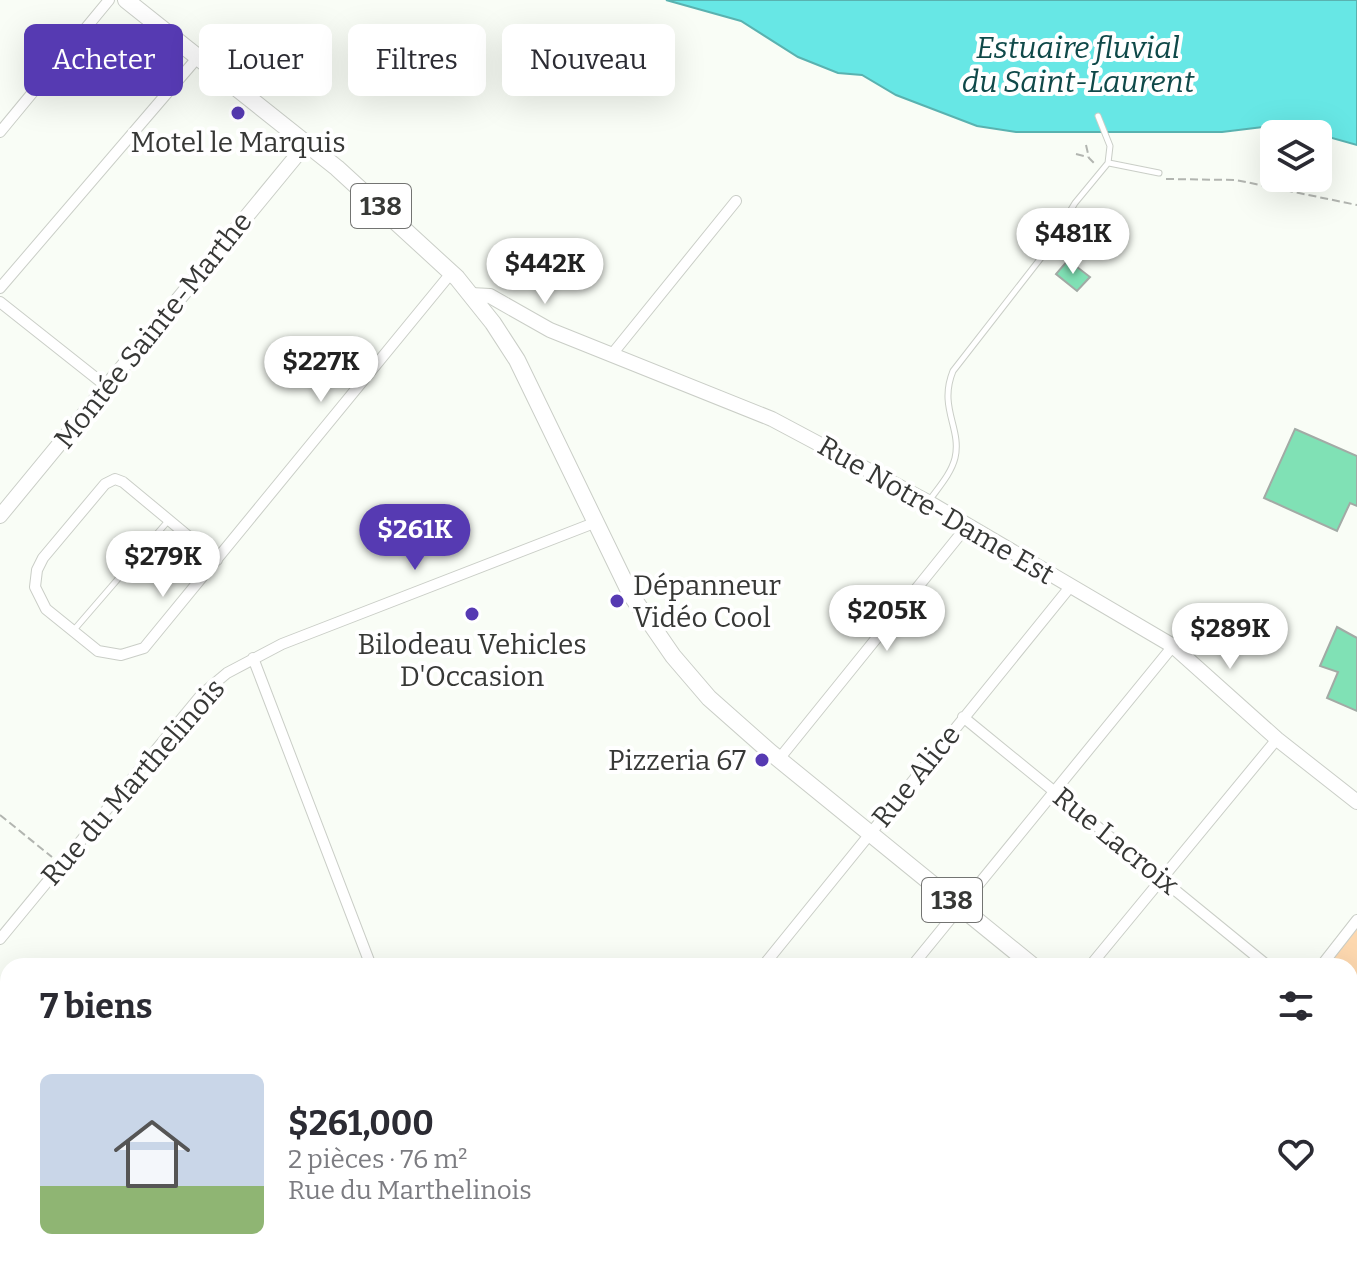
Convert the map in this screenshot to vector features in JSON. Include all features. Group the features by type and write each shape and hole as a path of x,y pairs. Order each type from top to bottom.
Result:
{"main road":[{"name":"138","path":"126,0 307,143 452,272 517,360 627,589 673,656 721,709 1023,958"}],"street":[{"path":"0,132 109,0"},
{"path":"0,288 198,57"},
{"name":"Montée Sainte-Marthe","path":"0,516 307,143"},
{"path":"613,353 736,201"},
{"path":"217,560 123,482 108,481 43,558 35,584 42,604 98,651 121,655 137,652 153,638 217,560 452,272"},
{"name":"Rue Notre-Dame Est","path":"471,295 490,296 542,326 772,419 928,502 1173,646 1277,739 1357,802"},
{"path":"0,302 106,386"},
{"name":"Rue du Marthelinois","path":"0,939 206,690 253,658 293,639 594,523"},
{"path":"779,759 967,526"},
{"name":"Rue Alice","path":"769,958 1070,587"},
{"path":"918,958 1173,646"},
{"path":"253,658 368,958"},
{"name":"Rue Lacroix","path":"963,717 1258,958"},
{"path":"1097,958 1277,739"},
{"path":"1327,958 1357,920"}],"lane":[{"path":"928,502 950,470 956,454 947,404 948,387 955,366 1044,254 1075,203 1108,163 1110,146 1098,116"},
{"path":"1108,163 1157,173"},
{"path":"72,632 169,520"}],"path":[{"path":"1076,154 1089,158 1086,145"},
{"path":"1157,173 1154,177 1159,179 1236,180 1357,205"},
{"path":"0,815 62,865"}],"shaded area":[{"path":"1357,927 1357,958 1332,958"}],"water":[{"name":"Estuaire fluvial du Saint-Laurent","path":"666,0 1357,0 1357,145 1332,138 1332,120 1260,120 1260,127 1222,132 1016,132 977,126 896,95 862,75 838,73 798,57 741,21"}],"building":[{"path":"1068,260 1090,277 1077,291 1056,274"},
{"path":"1295,429 1357,456 1357,506 1350,503 1337,531 1264,498"},
{"path":"1337,627 1357,638 1357,711 1327,698 1338,672 1320,666"}],"place":[{"name":"Motel le Marquis","path":"238,113"},
{"name":"Dépanneur Vidéo Cool","path":"617,601"},
{"name":"Bilodeau Vehicles D'Occasion","path":"472,614"},
{"name":"Pizzeria 67","path":"762,760"}]}
